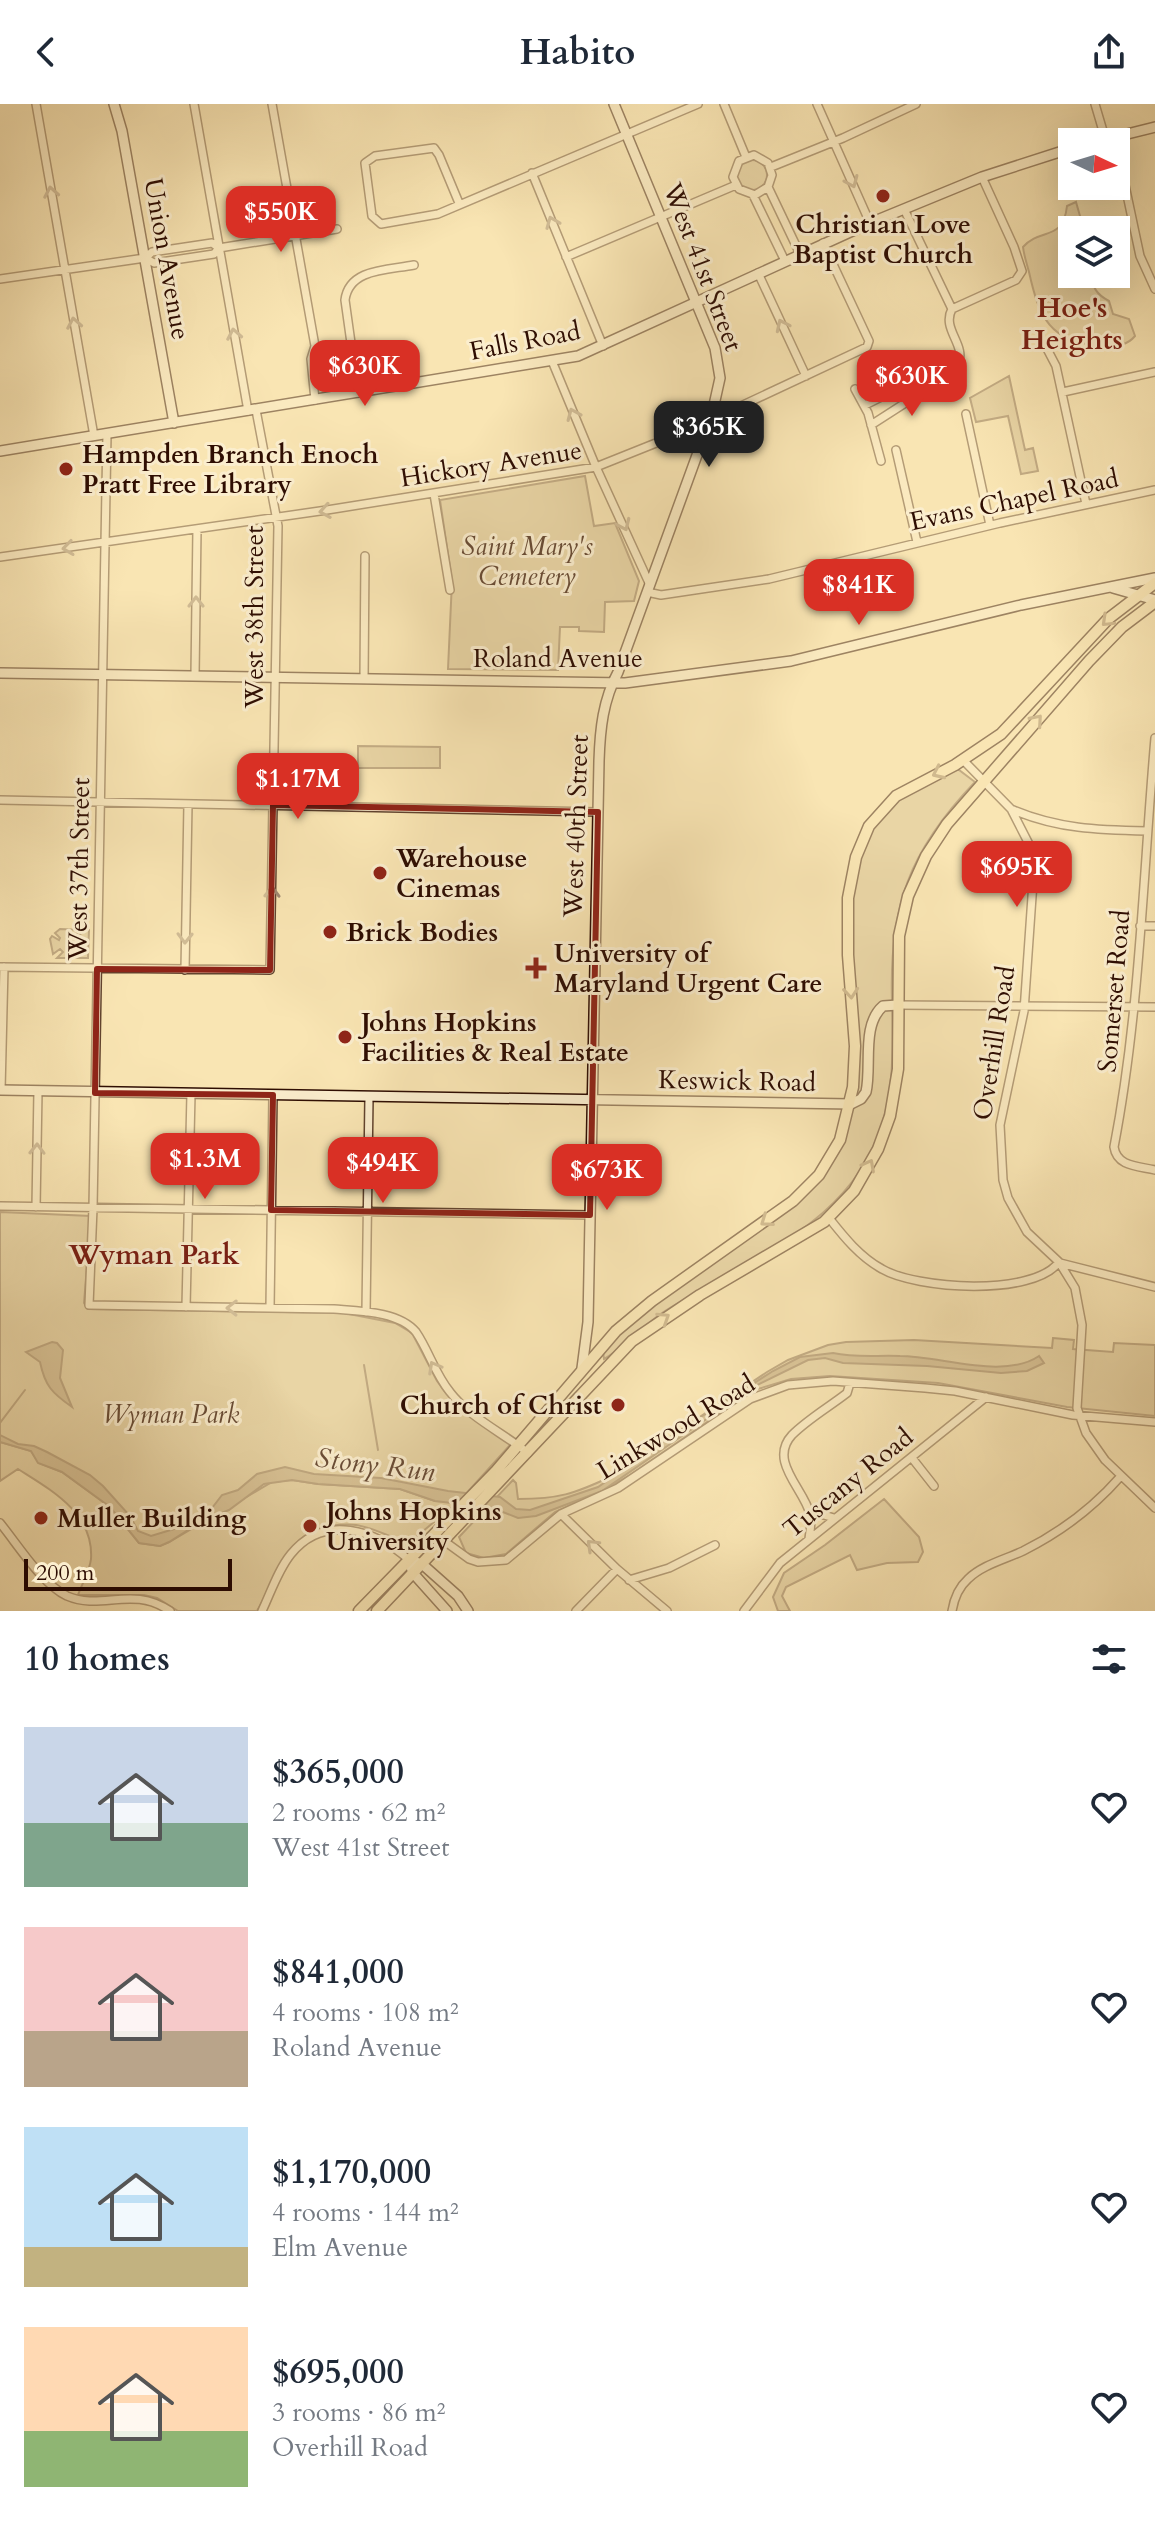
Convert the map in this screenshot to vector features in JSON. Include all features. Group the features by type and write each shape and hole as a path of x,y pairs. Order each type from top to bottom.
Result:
{"main road":[{"path":"510,1463 514,1442 635,1313 780,1211 809,1186 833,1153 851,1104 855,1046 847,921 849,885 869,826 885,805 908,788 963,760 1012,724 1091,637 1155,581"},
{"path":"359,1611 409,1560 439,1538 510,1463 528,1453 615,1357 653,1325 829,1218 863,1177 890,1116 898,1069 897,951 901,922 908,896 937,838 1108,640 1155,601"},
{"path":"563,1411 587,1376 591,1357"},
{"path":"377,1611 422,1564 439,1538"}],"street":[{"path":"36,104 94,436"},
{"name":"Union Avenue","path":"114,104 122,131 174,423"},
{"name":"West 38th Street","path":"185,970 270,970 278,526 219,248 194,104"},
{"path":"272,104 315,346 311,359 315,400"},
{"name":"West 41st Street","path":"614,104 719,364 718,393 710,419 649,588"},
{"path":"459,203 434,148 375,156 365,163 372,216 377,222 381,224 432,216 698,104"},
{"path":"724,104 746,157"},
{"path":"817,104 870,223"},
{"path":"771,167 916,104"},
{"path":"1095,104 1102,128"},
{"path":"1130,136 1155,127"},
{"name":"Falls Road","path":"0,451 552,361 603,346 870,223 982,177 1058,153"},
{"path":"746,157 762,158 771,167 772,180 761,193 753,195 743,192 736,185 734,169 746,157"},
{"path":"532,173 603,346"},
{"path":"952,309 1016,280 1021,274 1021,262 982,177"},
{"path":"566,257 736,185"},
{"path":"768,187 800,254"},
{"path":"753,195 785,261"},
{"path":"1127,200 1140,256 1155,289"},
{"path":"871,425 913,398 917,387 960,362 961,352 949,322 952,309 904,209"},
{"path":"0,279 145,258 152,252 212,243 219,248 337,229"},
{"name":"Hickory Avenue","path":"0,557 276,518 596,467 806,376 869,344 823,243"},
{"path":"358,393 346,292 361,275 414,265"},
{"path":"758,273 806,376"},
{"path":"1045,345 1056,366 1063,392 1086,504"},
{"path":"552,361 649,588"},
{"path":"1063,392 1155,372"},
{"path":"865,405 907,384 917,387"},
{"path":"855,389 865,405 881,461"},
{"path":"966,414 990,525"},
{"name":"West 37th Street","path":"107,434 89,1305 186,1307"},
{"path":"896,450 917,542"},
{"name":"Evans Chapel Road","path":"649,588 661,595 750,582 990,525 1155,490"},
{"path":"434,494 450,590"},
{"path":"195,675 197,529"},
{"path":"364,679 365,556"},
{"name":"Roland Avenue","path":"0,673 613,682 680,677 791,661 1021,605 1106,587 1155,581"},
{"name":"Roland Avenue","path":"1106,587 1155,601"},
{"name":"West 40th Street","path":"582,1368 588,1322 600,729 613,682 649,588"},
{"name":"Somerset Road","path":"1155,738 1134,1007 1114,1153 1121,1162 1155,1170"},
{"name":"Overhill Road","path":"963,760 1011,809 1030,846 1034,868 1025,1006 1002,1112 1001,1164 1008,1198 1027,1232 1059,1262 1074,1285 1082,1315 1079,1415"},
{"path":"0,800 598,812"},
{"path":"1,1090 2,967 185,970 188,804"},
{"path":"1011,809 1035,820 1078,828 1147,831"},
{"path":"1023,833 1035,820"},
{"path":"1140,926 1155,926"},
{"path":"898,1005 1155,1007"},
{"name":"Keswick Road","path":"1,1090 851,1104 866,1092 875,1014 883,1006 898,1005"},
{"path":"36,1207 38,1091"},
{"path":"191,1094 186,1307 366,1312 403,1322 415,1331 450,1393 528,1453"},
{"path":"270,1308 273,1095"},
{"path":"366,1312 369,1097"},
{"path":"0,1206 590,1215"},
{"path":"829,1218 868,1260 893,1274 916,1280 943,1284 1015,1283 1045,1274 1059,1262 1155,1287"},
{"path":"1074,1285 1087,1271"},
{"name":"West 40th Street","path":"588,1322 591,1357"},
{"name":"Linkwood Road","path":"439,1538 469,1559 487,1563 514,1556 561,1514 618,1488 750,1399 788,1385 822,1381 955,1391 1079,1415 1155,1422"},
{"path":"809,1539 812,1523 810,1511 787,1469 785,1449 794,1434 847,1393 850,1383"},
{"name":"Tuscany Road","path":"744,1611 780,1563 986,1397"},
{"path":"1079,1415 1091,1441 1120,1477 1155,1508"},
{"path":"912,1458 934,1486"},
{"path":"952,1611 958,1591 969,1578 1074,1521 1120,1477"},
{"path":"810,1511 834,1518"},
{"path":"561,1514 629,1580 667,1611"},
{"path":"0,1523 44,1577 65,1595 89,1602 136,1598 155,1602 170,1611"},
{"path":"262,1611 291,1554 310,1538 336,1529 360,1531 386,1542 409,1560 422,1564 458,1596 468,1611"},
{"path":"629,1580 669,1568 715,1545"},
{"path":"409,1560 413,1573 447,1611"},
{"path":"576,1611 617,1569"}],"highlighted area":[{"path":"273,805 598,812 590,1215 271,1210 273,1095 95,1093 97,969 270,970"}],"green space":[{"path":"752,160 763,164 767,175 763,186 752,190 741,186 737,175 741,164"},
{"path":"1076,202 1080,216 1065,216 1067,206"},
{"path":"1058,228 1058,288 1095,288 1109,301 1113,314 1129,319 1135,336 1131,340 1115,345 1083,343 1058,333 1050,325 1037,302 1023,247 1037,237"},
{"path":"1009,376 1025,450 1033,448 1038,471 1021,474 1008,416 976,422 970,398"},
{"name":"Saint Mary's Cemetery","path":"585,476 594,526 615,523 639,581 634,601 605,602 604,632 560,627 558,670 448,669 452,581 440,500"},
{"path":"358,746 440,747 440,768 358,768"},
{"path":"953,769 975,782 952,807 919,857 900,908 892,967 890,1088 877,1138 861,1169 840,1196 787,1240 665,1311 604,1359 603,1352 634,1317 780,1215 844,1140 856,1096 850,913 861,849 876,818 899,797"},
{"path":"60,929 81,930 74,936 76,938 89,930 88,958 57,958 63,952 60,949 53,954 50,939 52,936 59,940 55,933"},
{"name":"Wyman Park","path":"0,1212 91,1216 84,1303 88,1309 344,1313 395,1323 412,1333 446,1393 511,1444 464,1496 401,1486 269,1477 169,1538 140,1538 101,1491 40,1454 0,1439"},
{"path":"1053,1338 1074,1340 1073,1349 1113,1352 1114,1343 1155,1345 1155,1416 1067,1407 938,1383 830,1376 791,1379 758,1389 630,1475 555,1512 506,1554 484,1558 466,1553 459,1537 513,1480 518,1499 555,1497 597,1483 767,1372 788,1360 828,1345 914,1340 1052,1348"},
{"path":"0,1442 31,1451 39,1463 62,1472 110,1507 139,1543 160,1546 272,1482 292,1480 400,1489 435,1501 458,1502 410,1542 355,1525 315,1530 303,1537 284,1558 257,1611 178,1611 157,1598 144,1595 78,1595 91,1559 86,1528 68,1505 18,1469 0,1481"},
{"path":"884,1499 919,1537 923,1552 918,1562 887,1563 857,1570 850,1555 786,1587 782,1596 790,1611 778,1611 773,1597 784,1573"}],"shaded area":[{"path":"52,1342 63,1350 60,1378 72,1407 50,1388 40,1362 26,1352"},
{"name":"Stony Run","path":"833,1353 916,1357 990,1367 1025,1363 1039,1356 1044,1363 1027,1371 1001,1373 843,1363 825,1358 808,1360 753,1387 602,1491 536,1516 518,1518 493,1508 435,1501 400,1489 292,1480 264,1484 229,1510 204,1520 160,1546 139,1543 110,1507 62,1472 38,1463 31,1451 0,1442 0,1435 18,1444 34,1446 90,1475 130,1516 138,1531 151,1536 174,1529 212,1508 222,1495 238,1490 257,1474 285,1467 314,1474 381,1478 500,1497 516,1509 530,1510 598,1487 685,1427 800,1357"}],"waterway":[{"path":"364,1365 378,1450"},
{"path":"0,1423 25,1390"}],"place":[{"name":"Christian Love Baptist Church","path":"883,196"},
{"name":"Hampden Branch Enoch Pratt Free Library","path":"66,469"},
{"name":"Warehouse Cinemas","path":"380,873"},
{"name":"Brick Bodies","path":"330,932"},
{"name":"University of Maryland Urgent Care","path":"536,968"},
{"name":"Johns Hopkins Facilities & Real Estate","path":"345,1037"},
{"name":"Church of Christ","path":"618,1405"},
{"name":"Muller Building","path":"41,1518"},
{"name":"Johns Hopkins University","path":"310,1526"}],"district":[{"name":"Hoe's Heights","path":"1072,324"},
{"name":"Wyman Park","path":"154,1255"}]}
